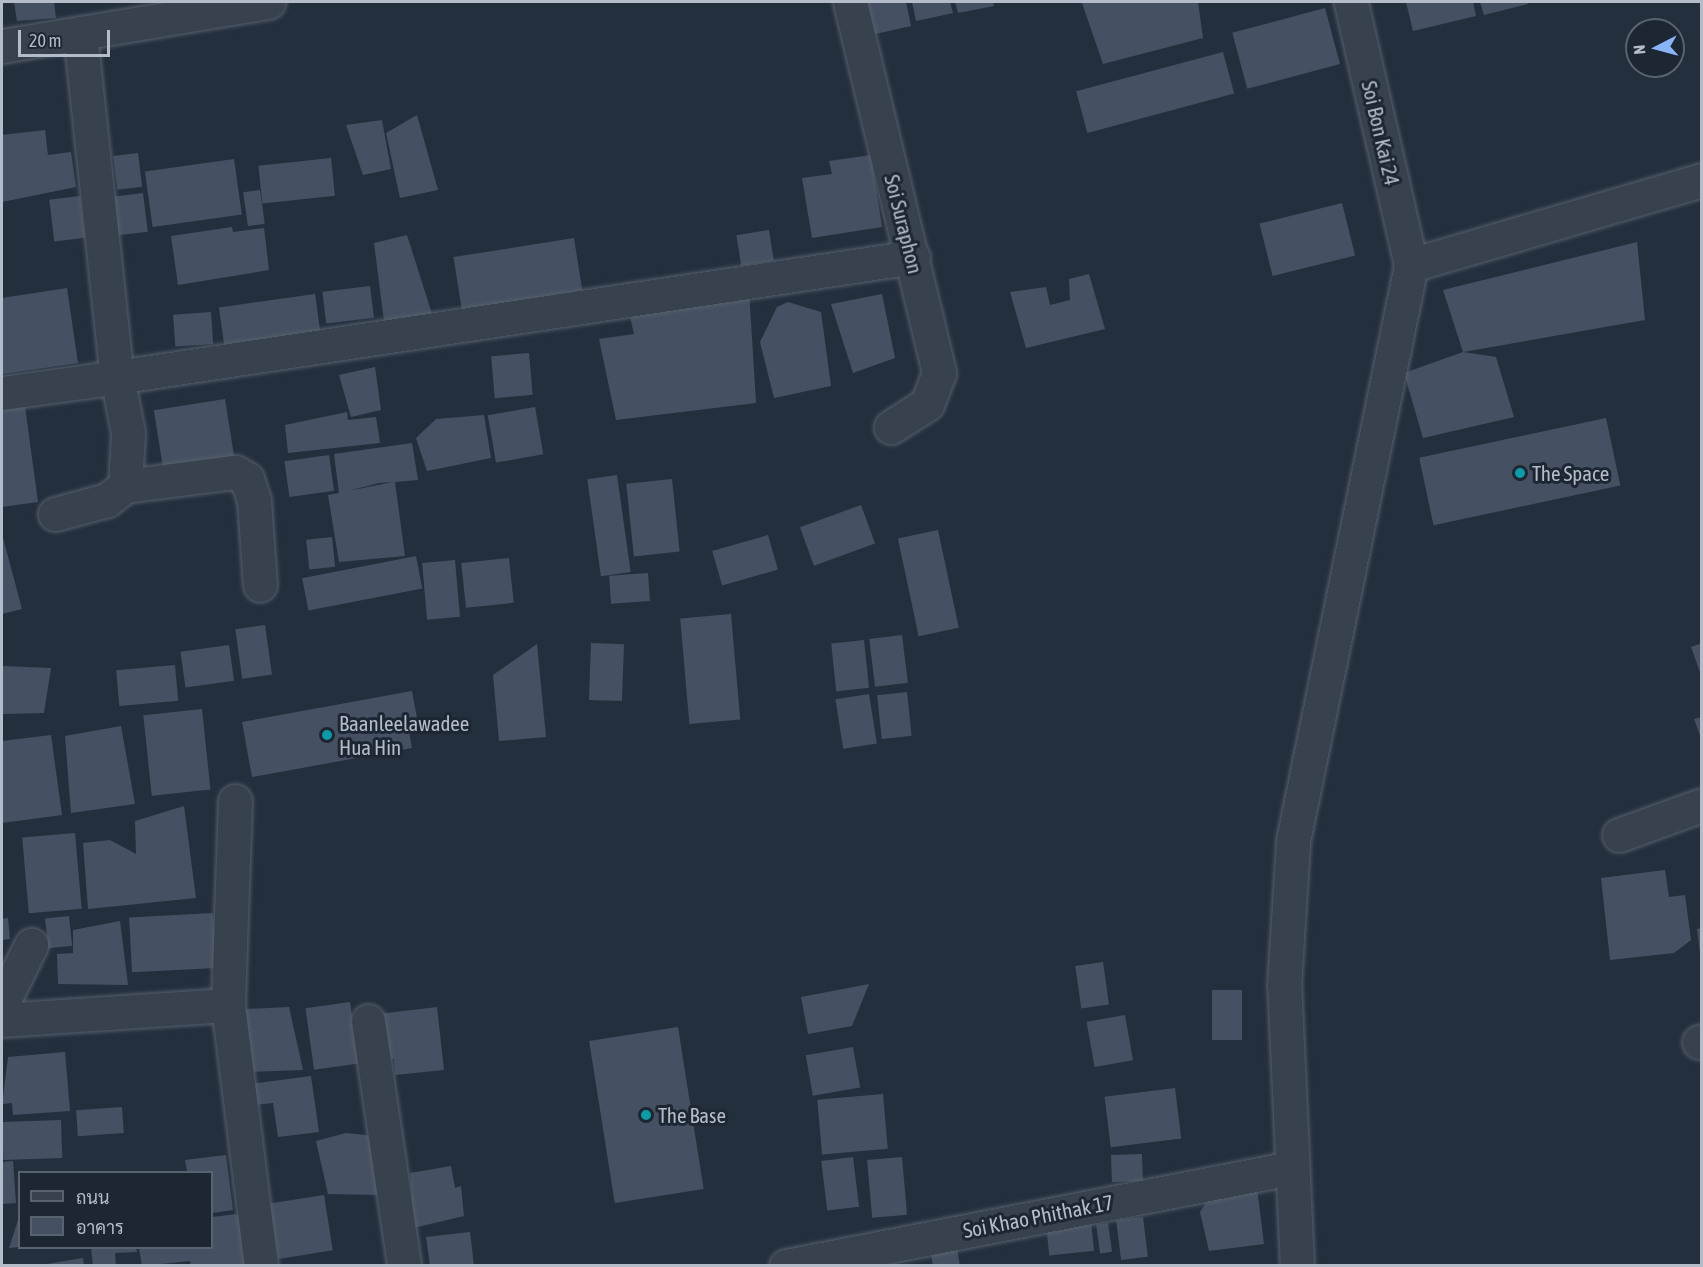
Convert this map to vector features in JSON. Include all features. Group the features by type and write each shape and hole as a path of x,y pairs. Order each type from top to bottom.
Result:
{"street":[{"path":"2,46 268,2"},
{"name":"Soi Suraphon","path":"850,2 939,373 927,404 891,427"},
{"name":"Soi Bon Kai 24","path":"1351,2 1411,265"},
{"path":"80,33 117,377 128,433 125,486"},
{"path":"1297,1266 1284,985 1293,841 1411,265 1701,180"},
{"path":"2,393 913,257"},
{"path":"55,514 107,500 125,486 235,472 247,479 254,500 260,585"},
{"path":"235,801 228,1005 261,1266"},
{"path":"1619,835 1701,805"},
{"path":"2,1004 31,945"},
{"path":"2,1020 228,1005"},
{"path":"368,1021 404,1266"},
{"name":"Soi Khao Phithak 17","path":"786,1266 867,1257 1291,1168"}],"building":[{"path":"14,2 54,2 56,18 17,21"},
{"path":"864,2 906,2 911,26 871,35"},
{"path":"912,2 950,2 953,13 916,21"},
{"path":"955,2 993,2 994,6 958,13"},
{"path":"1198,2 1203,38 1103,64 1082,3"},
{"path":"1406,2 1473,2 1476,16 1413,31"},
{"path":"1480,2 1527,2 1528,4 1484,15"},
{"path":"1325,8 1340,64 1247,89 1232,33"},
{"path":"1223,52 1234,94 1087,133 1076,91"},
{"path":"417,115 438,190 400,198 386,133"},
{"path":"382,120 391,169 363,175 346,125"},
{"path":"45,130 48,155 71,152 76,187 2,202 2,135"},
{"path":"138,153 142,187 117,190 113,156"},
{"path":"871,155 882,227 812,238 802,178 832,174 829,161"},
{"path":"331,158 335,196 262,203 258,166"},
{"path":"234,159 242,214 153,227 145,172"},
{"path":"260,190 265,224 248,226 243,192"},
{"path":"143,193 148,232 116,236 111,197"},
{"path":"80,196 85,238 54,241 49,200"},
{"path":"1342,203 1355,255 1273,276 1260,224"},
{"path":"232,227 233,232 264,228 269,270 178,285 171,236"},
{"path":"769,230 774,261 741,266 736,235"},
{"path":"407,235 432,314 384,321 374,243"},
{"path":"574,238 582,290 462,309 454,257"},
{"path":"1637,242 1645,320 1463,352 1443,290"},
{"path":"1089,274 1105,329 1026,348 1010,292 1046,287 1050,305 1070,300 1069,279"},
{"path":"370,286 374,318 326,324 322,292"},
{"path":"67,288 78,363 2,374 2,298"},
{"path":"749,289 756,403 616,420 599,339 634,334 629,312"},
{"path":"315,294 320,331 224,344 219,307"},
{"path":"882,294 895,358 853,373 831,304"},
{"path":"788,302 821,312 831,386 774,398 760,342 777,307"},
{"path":"211,312 213,344 175,347 173,315"},
{"path":"1463,352 1496,357 1514,417 1423,438 1404,373"},
{"path":"529,353 533,395 495,398 491,356"},
{"path":"375,367 381,410 351,417 339,375"},
{"path":"24,399 38,502 2,507 2,402"},
{"path":"225,399 234,457 163,469 154,410"},
{"path":"535,407 543,454 496,463 488,415"},
{"path":"347,412 348,420 376,417 380,443 288,453 285,425"},
{"path":"484,415 491,458 427,471 416,438 436,419"},
{"name":"The Space","path":"1606,418 1620,485 1434,525 1419,458"},
{"path":"412,443 418,480 395,482 405,556 339,562 328,495 339,493 334,454","holes":["393,482 352,490 379,483"]},
{"path":"329,455 334,491 289,497 284,461"},
{"path":"617,475 631,572 601,576 587,479"},
{"path":"672,479 680,552 634,556 626,484"},
{"path":"861,505 875,544 814,566 800,527"},
{"path":"938,530 959,628 919,636 898,539"},
{"path":"2,534 22,609 2,614"},
{"path":"768,535 778,570 722,586 712,551"},
{"path":"332,537 335,567 309,570 306,540"},
{"path":"416,556 422,588 308,611 302,578"},
{"path":"509,558 514,603 466,608 461,563"},
{"path":"455,560 460,617 427,620 422,563"},
{"path":"648,573 650,601 611,604 609,576"},
{"path":"731,614 740,720 689,724 680,618"},
{"path":"265,625 272,675 242,679 235,629"},
{"path":"902,635 908,683 875,687 869,639"},
{"path":"864,640 869,688 836,691 831,643"},
{"path":"591,643 624,644 622,701 589,700"},
{"path":"1702,643 1702,675 1701,675 1691,647"},
{"path":"537,644 546,737 499,741 493,675"},
{"path":"229,645 234,681 185,687 180,652"},
{"path":"175,665 178,701 119,706 116,670"},
{"path":"2,666 51,668 44,713 2,714"},
{"name":"Baanleelawadee Hua Hin","path":"412,691 417,718 407,720 412,748 252,777 242,722"},
{"path":"907,692 912,736 882,739 877,695"},
{"path":"869,694 877,743 843,749 835,699"},
{"path":"202,709 210,790 152,796 143,715"},
{"path":"1702,717 1702,738 1701,738 1694,719"},
{"path":"121,726 135,804 71,813 65,736"},
{"path":"51,735 62,815 2,823 2,741"},
{"path":"184,806 196,898 88,909 83,843 110,840 136,854 135,821"},
{"path":"75,833 82,909 29,913 22,838"},
{"path":"1665,870 1669,897 1685,895 1691,940 1674,953 1610,960 1601,878"},
{"path":"213,913 216,968 132,972 129,917"},
{"path":"69,916 72,946 48,948 45,919"},
{"path":"8,918 10,939 2,940 2,919"},
{"path":"120,921 128,985 58,984 57,954 73,953 73,930"},
{"path":"1702,928 1702,952 1700,953 1697,929"},
{"path":"1103,962 1109,1005 1081,1008 1075,966"},
{"path":"869,984 852,1026 808,1034 801,997"},
{"path":"1212,990 1242,990 1242,1040 1212,1040"},
{"path":"350,1002 359,1063 314,1070 305,1008"},
{"path":"289,1007 303,1070 248,1072 246,1009"},
{"path":"437,1007 444,1070 395,1075 394,1059 383,1057 378,1014"},
{"path":"1125,1015 1133,1060 1095,1067 1087,1022"},
{"name":"The Base","path":"678,1027 704,1189 615,1203 589,1041"},
{"path":"853,1047 860,1087 813,1096 806,1055"},
{"path":"65,1052 70,1111 13,1115 12,1103 2,1104 8,1057"},
{"path":"311,1076 319,1132 278,1137 273,1103 254,1105 251,1084"},
{"path":"1175,1088 1181,1139 1111,1147 1105,1097"},
{"path":"883,1094 888,1149 822,1155 817,1100"},
{"path":"122,1107 124,1133 78,1136 76,1110"},
{"path":"61,1120 62,1158 3,1160 2,1122"},
{"path":"346,1133 375,1136 379,1195 328,1194 316,1141"},
{"path":"1142,1154 1143,1181 1112,1182 1111,1155"},
{"path":"226,1155 233,1210 213,1213 213,1171 187,1171 185,1160"},
{"path":"853,1157 859,1207 827,1211 821,1161"},
{"path":"902,1157 907,1215 872,1218 867,1160"},
{"path":"13,1161 16,1203 2,1204 2,1162"},
{"path":"451,1166 455,1188 461,1186 464,1216 409,1229 403,1203 412,1197 410,1173"},
{"path":"1257,1188 1264,1244 1209,1251 1200,1212 1211,1194"},
{"path":"324,1195 333,1250 278,1259 270,1204"},
{"path":"245,1213 252,1266 191,1266 190,1261 142,1266 139,1249 213,1249 213,1217"},
{"path":"1143,1217 1148,1257 1121,1260 1116,1220"},
{"path":"18,1220 18,1247 9,1248"},
{"path":"1091,1222 1094,1251 1049,1256 1046,1227"},
{"path":"1108,1223 1112,1252 1100,1253 1096,1225"},
{"path":"470,1232 474,1266 430,1266 426,1237"},
{"path":"956,1243 960,1266 933,1266 930,1247"},
{"path":"91,1249 136,1249 137,1252 115,1253 116,1266 93,1266"},
{"path":"83,1258 84,1266 47,1266 47,1264"}],"place":[{"name":"The Space","path":"1520,473"},
{"name":"Baanleelawadee Hua Hin","path":"327,735"},
{"name":"The Base","path":"646,1115"}]}
